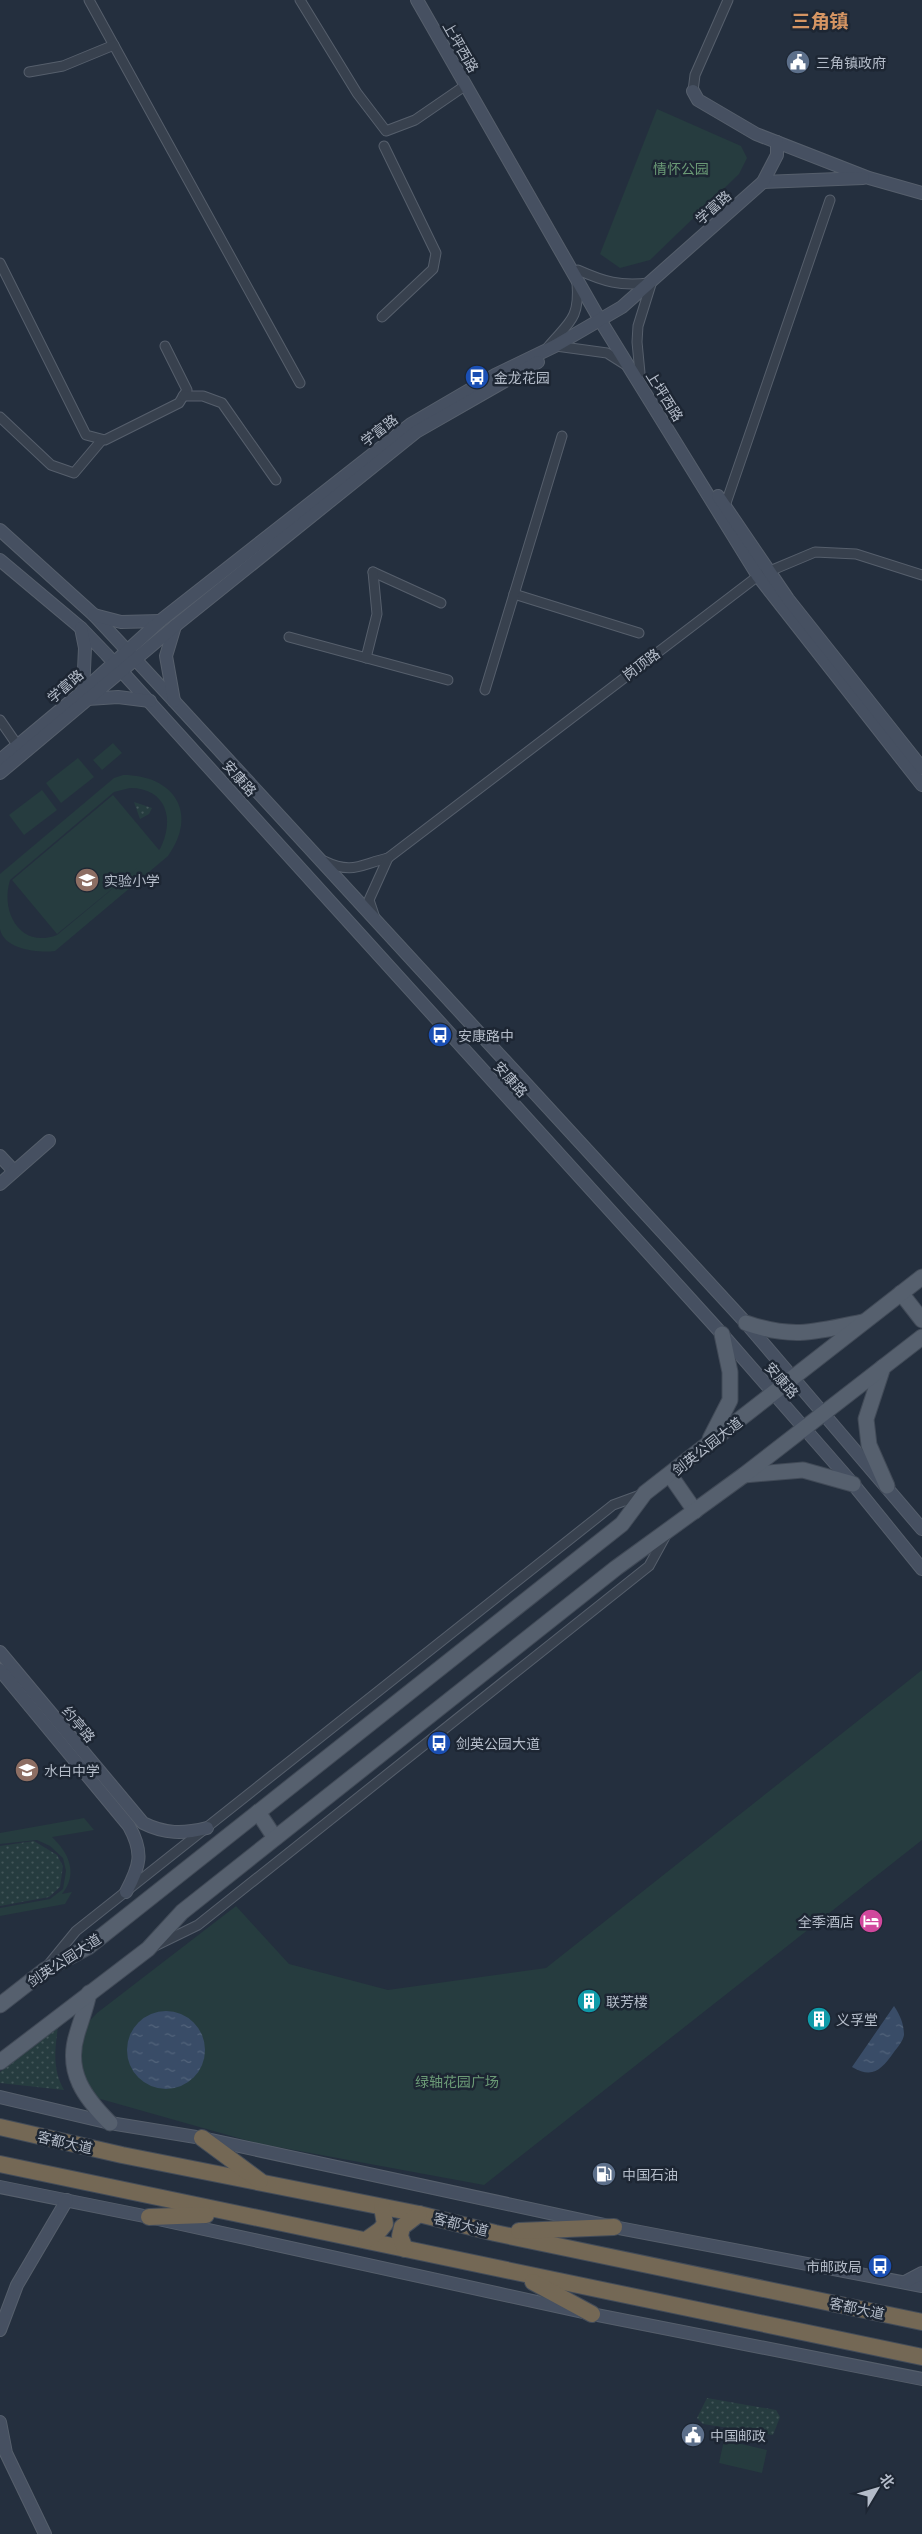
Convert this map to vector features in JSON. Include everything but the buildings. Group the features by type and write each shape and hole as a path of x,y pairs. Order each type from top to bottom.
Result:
{"highway":[{"name":"客都大道","path":"0,2127 264,2184 419,2214 495,2233 922,2322"},
{"path":"202,2138 264,2184"},
{"path":"0,2164 235,2215 405,2248 922,2357"},
{"path":"366,2240 385,2224 382,2207"},
{"path":"405,2248 400,2236 402,2227 419,2214"},
{"path":"148,2217 235,2215"},
{"path":"495,2233 614,2227"},
{"path":"518,2273 592,2314"}],"main road":[{"name":"剑英公园大道","path":"0,2005 45,1970 88,1947 622,1524 645,1494 922,1277"},
{"path":"901,1293 922,1320"},
{"path":"746,1323 786,1334 805,1334 866,1322"},
{"path":"706,1446 730,1400 730,1372 722,1334"},
{"path":"0,2062 148,1949 182,1912 616,1568 744,1475 922,1337"},
{"path":"883,1367 866,1419 869,1445 887,1486"},
{"path":"744,1475 803,1470 853,1484"},
{"path":"670,1475 695,1511"},
{"path":"258,1812 275,1838"},
{"path":"89,1993 85,2014 72,2052 74,2069 83,2093 110,2123"}],"street":[{"path":"89,0 300,383"},
{"path":"300,0 357,93 386,131 415,120 466,85"},
{"name":"上坪西路","path":"417,0 604,322 725,506 763,574 922,768"},
{"name":"上坪西路","path":"424,0 577,275"},
{"path":"728,0 695,75 693,91 698,100 756,134 869,178 922,193"},
{"path":"29,72 63,66 114,45"},
{"name":"学富路","path":"0,760 86,695 122,671 131,655 175,626 416,432 604,322 763,182 777,155 777,142"},
{"path":"382,317 433,269 436,253 384,146"},
{"path":"763,182 869,178"},
{"path":"725,506 830,200"},
{"path":"0,263 86,435 101,441"},
{"path":"577,275 624,286 651,282 638,326 635,370 607,353 551,347 572,322 578,299 577,275"},
{"name":"学富路","path":"0,773 131,655 160,621 411,424 495,375 604,322"},
{"path":"0,417 52,465 74,473 101,441 179,403 187,390 166,346"},
{"name":"上坪西路","path":"635,370 763,574 922,785"},
{"path":"183,396 203,396 222,403 276,480"},
{"path":"485,690 562,436"},
{"name":"安康路","path":"0,530 94,615 207,736 746,1323 922,1529"},
{"name":"岗顶路","path":"388,858 763,574 814,552 856,554 922,575"},
{"name":"安康路","path":"0,560 82,628 150,701 722,1334 853,1484 922,1569"},
{"path":"366,658 377,614 373,572 441,603"},
{"path":"514,594 639,633"},
{"path":"94,615 121,622 160,621"},
{"path":"174,701 166,656 175,626"},
{"path":"82,628 85,648 86,695 150,701"},
{"path":"290,637 448,680"},
{"path":"0,720 18,746"},
{"path":"192,748 207,736"},
{"path":"320,860 340,869 366,866 388,858"},
{"path":"375,920 369,900 388,858"},
{"path":"0,1184 49,1142"},
{"path":"0,1156 14,1171"},
{"path":"45,1970 76,1931 613,1505 645,1494"},
{"path":"148,1949 198,1925 649,1566 667,1532"},
{"name":"约亭路","path":"0,1652 132,1820"},
{"name":"约亭路","path":"0,1670 132,1820"},
{"path":"132,1820 169,1833 186,1834 207,1828"},
{"path":"126,1892 138,1869 139,1854 132,1820"},
{"path":"0,2097 110,2123 202,2138 614,2227 922,2286"},
{"path":"0,2187 148,2217 592,2314 922,2380"},
{"path":"0,2330 17,2285 67,2200"},
{"path":"905,2282 922,2273"},
{"path":"0,2422 6,2453 45,2534"}],"green space":[{"name":"情怀公园","path":"657,109 741,146 747,158 739,174 650,260 620,268 600,254"},
{"path":"113,743 122,753 102,770 93,760"},
{"path":"78,758 94,777 61,803 46,783"},
{"path":"123,775 141,777 156,782 168,789 176,799 181,811 181,825 177,840 168,856 55,951 23,949 8,942 0,929 0,874 114,778","holes":["130,788 143,789 152,793 160,800 167,817 165,838 160,849 113,795 12,880 57,934 140,866 57,935 44,938 33,937 16,925 8,904 10,880 114,792"]},
{"path":"42,790 57,810 24,835 9,815"},
{"path":"134,802 152,808 149,814 140,819"},
{"name":"绿轴花园广场","path":"922,1670 922,1840 484,2185 256,2143 97,2098 75,2072 81,2030 97,2013 236,1906 289,1964 388,1990 546,1968"},
{"path":"84,1818 94,1830 52,1837 67,1856 71,1871 67,1886 62,1894 72,1892 65,1904 0,1916 0,1908 50,1899 63,1889 66,1871 63,1858 50,1846 37,1840 0,1844 0,1833"},
{"path":"34,1841 57,1855 63,1866 60,1887 49,1897 0,1906 0,1846"},
{"path":"58,2026 55,2051 56,2067 64,2090 0,2083 0,2072"},
{"path":"707,2398 776,2410 780,2417 773,2435 703,2424 697,2418"},
{"path":"724,2440 767,2450 762,2473 719,2463"}],"water":[{"path":"894,2006 900,2016 903,2027 904,2035 900,2044 885,2064 876,2071 859,2071 852,2067"},
{"path":"166,2011 181,2014 193,2023 202,2035 205,2050 202,2065 193,2077 181,2086 166,2089 151,2086 139,2077 130,2065 127,2050 130,2035 139,2023 151,2014"}],"place":[{"name":"三角镇政府","path":"798,62"},
{"name":"金龙花园","path":"477,377"},
{"name":"实验小学","path":"87,880"},
{"name":"安康路中","path":"440,1035"},
{"name":"剑英公园大道","path":"439,1743"},
{"name":"水白中学","path":"27,1770"},
{"name":"全季酒店","path":"871,1921"},
{"name":"联芳楼","path":"589,2001"},
{"name":"义孚堂","path":"819,2019"},
{"name":"中国石油","path":"604,2174"},
{"name":"市邮政局","path":"880,2266"},
{"name":"中国邮政","path":"693,2435"}],"district":[{"name":"三角镇","path":"820,20"}]}
